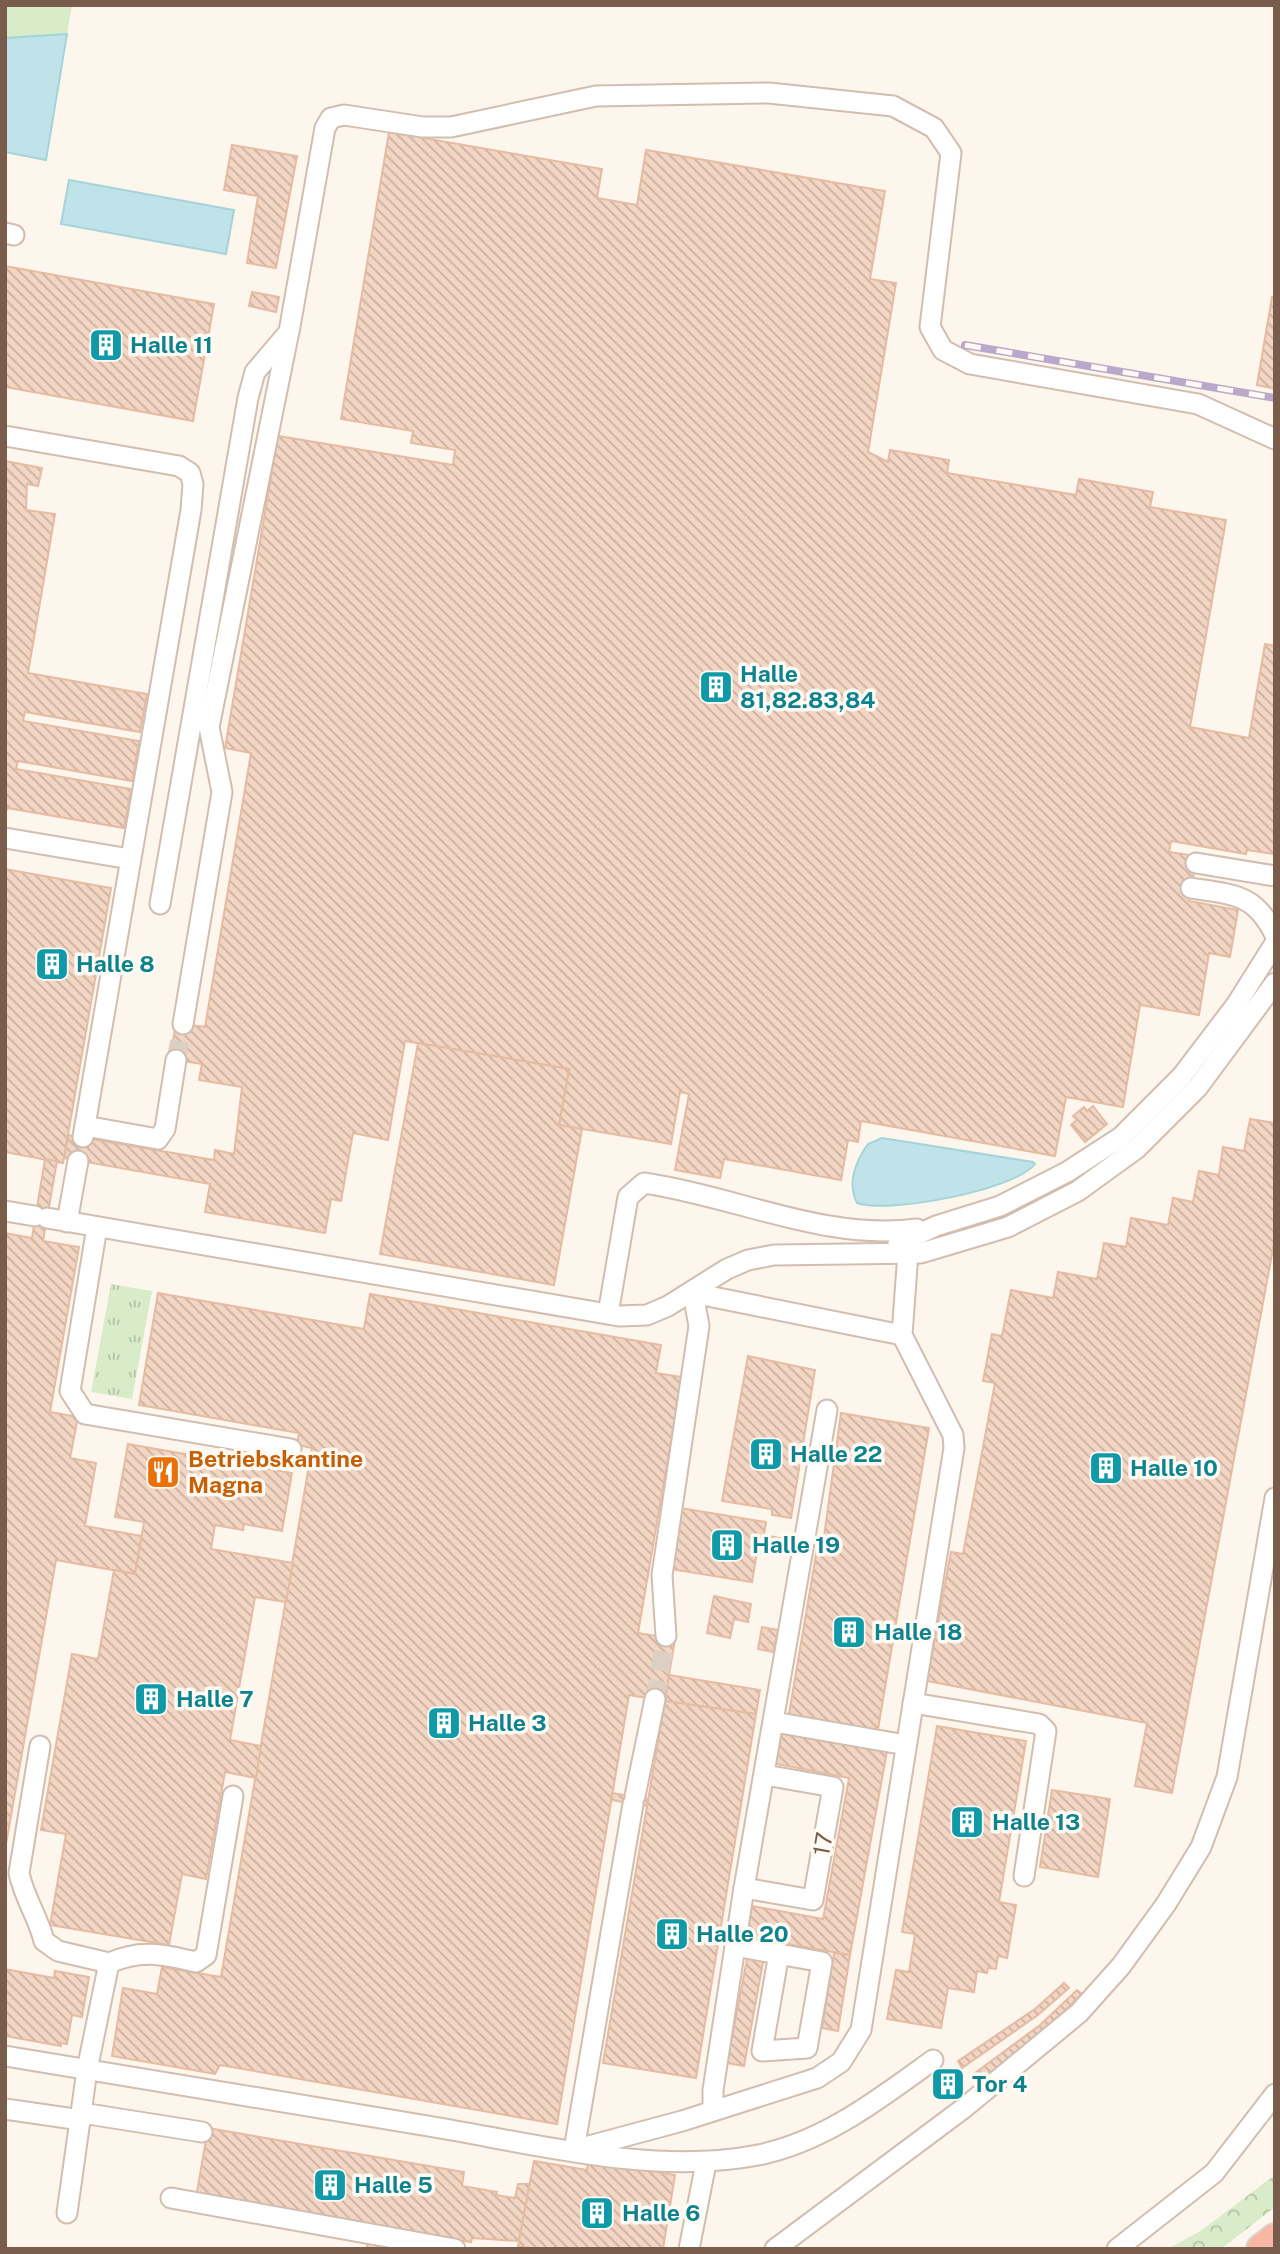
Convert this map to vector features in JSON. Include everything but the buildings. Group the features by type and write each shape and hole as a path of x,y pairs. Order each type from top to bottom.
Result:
{"highway":[{"path":"1261,2249 1275,2238"}],"street":[{"path":"183,1024 222,792 209,727 289,332 325,128 331,118 344,115 424,127 451,127 596,96 769,93 893,106 934,128 951,153 930,327 943,350 970,364 1198,404 1275,439"},
{"path":"160,904 248,398 255,372 289,332"},
{"path":"1238,422 1275,448"},
{"path":"5,436 178,466 190,473 193,484 191,510 130,859 93,1041 84,1132 158,1139 165,1129 176,1060"},
{"path":"5,838 130,859"},
{"path":"1196,863 1275,876"},
{"path":"1192,888 1275,902"},
{"path":"1246,897 1259,909 1275,935"},
{"path":"608,1314 628,1197 644,1183 689,1189 782,1217 833,1227 896,1232 936,1226 1000,1206 1067,1171 1121,1136 1182,1076 1249,985 1275,943"},
{"path":"909,1246 921,1253 1008,1227 1078,1191 1136,1149 1198,1087 1272,995 1249,985"},
{"path":"50,1219 78,1161"},
{"path":"5,1211 608,1314 648,1315 693,1293 727,1269 748,1260 774,1255 870,1253 909,1246 936,1226"},
{"path":"97,1227 70,1391 85,1414 291,1448"},
{"path":"574,2150 817,2078 841,2062 852,2049 861,2030 954,1448 953,1435 902,1335 909,1246"},
{"path":"693,1293 902,1335"},
{"path":"666,1636 662,1575 699,1326 693,1293"},
{"path":"713,2111 713,2090 744,1888 827,1410"},
{"path":"775,2249 964,2108 1079,2013 1121,1966 1166,1904 1201,1847 1227,1777 1275,1498"},
{"path":"574,2150 634,1800 655,1699"},
{"path":"913,1703 1039,1724 1046,1731 1024,1876"},
{"path":"774,1722 906,1745"},
{"path":"40,1746 19,1873 23,1894 39,1919 44,1941 58,1951 108,1963 132,1953 195,1962 206,1955 233,1796"},
{"name":"17","path":"744,1888 813,1900 833,1787 765,1775"},
{"path":"735,1946 779,1953 822,1962 807,2048 762,2051 779,1953"},
{"path":"68,2213 87,2070 108,1963"},
{"path":"5,2056 574,2150 706,2164 760,2155 804,2142 841,2123 933,2060"},
{"path":"1117,2249 1214,2172 1275,2094"},
{"path":"5,2109 202,2132"},
{"path":"689,2249 706,2164"},
{"path":"171,2198 455,2249"}],"green space":[{"path":"5,5 72,5 67,34 5,38"},
{"path":"111,1284 152,1291 132,1399 91,1392"},
{"path":"1275,2175 1275,2207 1221,2249 1168,2249 1202,2230"}],"water":[{"path":"67,34 46,160 5,152 5,38"},
{"path":"69,180 234,210 226,254 61,224"},
{"path":"882,1138 1035,1164 1023,1174 978,1191 896,1205 873,1206 857,1203 853,1180 857,1165 868,1144"}],"tunnel":[{"path":"176,1060 183,1024"},
{"path":"655,1699 666,1636"}],"railway":[{"path":"965,345 1275,398"}],"place":[{"name":"Halle 11","path":"106,345"},
{"name":"Halle 81,82.83,84","path":"716,687"},
{"name":"Halle 8","path":"52,964"},
{"name":"Halle 22","path":"766,1454"},
{"name":"Halle 10","path":"1106,1468"},
{"name":"Betriebskantine Magna","path":"163,1472"},
{"name":"Halle 19","path":"727,1545"},
{"name":"Halle 18","path":"849,1632"},
{"name":"Halle 7","path":"151,1699"},
{"name":"Halle 3","path":"444,1723"},
{"name":"Halle 13","path":"967,1822"},
{"name":"Halle 20","path":"672,1934"},
{"name":"Tor 4","path":"948,2084"},
{"name":"Halle 5","path":"330,2185"},
{"name":"Halle 6","path":"597,2213"}]}
